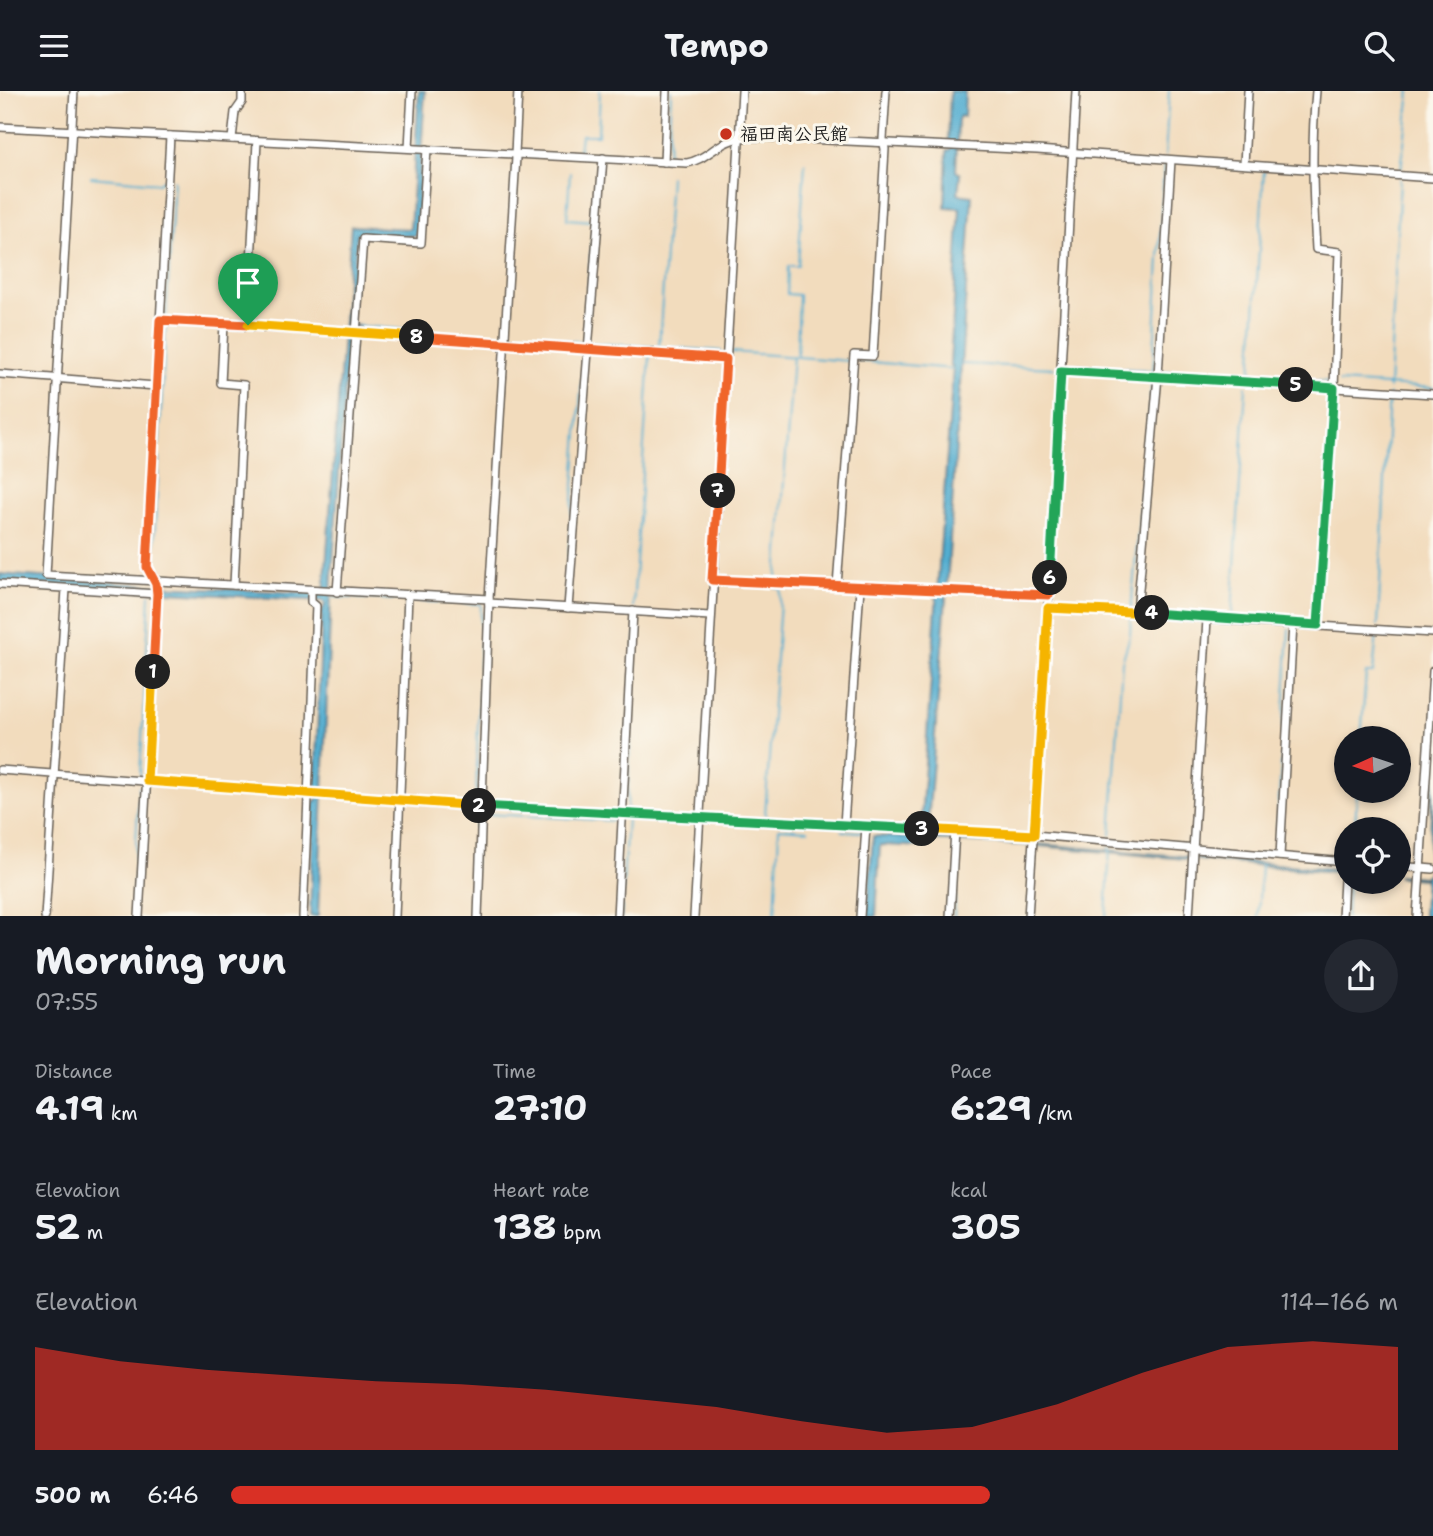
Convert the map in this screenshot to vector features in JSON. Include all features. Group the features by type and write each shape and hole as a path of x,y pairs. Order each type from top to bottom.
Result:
{"street":[{"path":"74,91 46,575 154,589"},
{"path":"232,139 235,112 242,102 242,91"},
{"path":"336,592 363,239 421,243 418,149 412,91"},
{"path":"478,916 489,601 518,91"},
{"path":"664,162 667,91"},
{"path":"694,916 742,91"},
{"path":"837,586 854,355 873,356 886,91"},
{"path":"1028,916 1049,595 1076,91"},
{"path":"1244,164 1248,91"},
{"path":"1316,91 1312,128 1316,249 1339,252 1334,388 1318,625"},
{"path":"0,127 664,162 694,162 724,143 740,138 763,137 1073,152 1433,178"},
{"path":"139,916 154,589 147,567 156,386 164,320 170,136"},
{"path":"248,325 257,141"},
{"path":"568,608 603,158"},
{"path":"1133,611 1154,376 1167,160"},
{"path":"164,320 341,332 355,330 726,359"},
{"path":"224,324 221,383 244,386 234,585"},
{"path":"1061,371 1433,394"},
{"path":"0,374 156,386"},
{"path":"712,580 1049,595"},
{"path":"0,584 66,589 234,585 408,599 489,601 710,616"},
{"path":"844,825 860,587"},
{"path":"46,916 66,589"},
{"path":"303,916 311,794 316,606 311,603 311,590"},
{"path":"395,916 408,599"},
{"path":"1048,608 1133,611 1293,625 1433,633"},
{"path":"617,916 633,611"},
{"path":"1189,916 1207,618"},
{"path":"1280,856 1293,625"},
{"path":"1417,916 1424,872 1433,671"},
{"path":"0,770 483,807 924,829 955,837 1193,855 1280,856 1334,861"},
{"path":"860,916 866,826"},
{"path":"950,916 955,837"},
{"path":"1342,916 1343,894"}],"water":[{"path":"419,91 425,91 416,236 357,233 350,323 361,327 352,327 348,335 331,593 318,916 310,916 314,801 317,801 315,786 322,612 325,604 323,601 0,582 0,574 324,594 351,226 410,229"},
{"path":"950,91 965,91 964,117 960,116 958,120 956,171 960,174 958,194 972,196 947,586 927,835 1334,869 1334,872 1038,846 929,840 928,847 880,845 876,916 867,916 873,836 918,838 920,834 953,368 950,363 960,208 945,207 947,151 951,149 951,142 948,142"},
{"path":"1433,770 1433,916 1423,916 1425,879 1411,876 1425,877 1428,874"}],"waterway":[{"path":"579,152 581,135 598,135 600,91"},
{"path":"668,155 671,91"},
{"path":"1165,156 1169,91"},
{"path":"1248,160 1252,91"},
{"path":"1401,170 1410,91"},
{"path":"1153,373 1164,162"},
{"path":"797,357 799,295 787,294 788,266 798,266 805,163"},
{"path":"1251,377 1264,170"},
{"path":"570,173 567,219 593,221 585,344"},
{"path":"91,177 158,183 163,180"},
{"path":"659,347 670,177"},
{"path":"1389,388 1400,179"},
{"path":"166,319 174,180"},
{"path":"159,445 166,325"},
{"path":"359,326 501,337"},
{"path":"509,337 584,342"},
{"path":"593,343 721,351"},
{"path":"732,352 850,361"},
{"path":"565,603 584,353"},
{"path":"633,607 650,356"},
{"path":"777,579 793,356"},
{"path":"858,361 954,369"},
{"path":"962,364 1056,368"},
{"path":"1066,365 1152,370"},
{"path":"1163,371 1331,382"},
{"path":"1131,610 1152,379"},
{"path":"1339,382 1433,388"},
{"path":"1232,615 1246,386"},
{"path":"1378,625 1389,394"},
{"path":"153,565 159,457"},
{"path":"765,815 781,588 776,588"},
{"path":"140,775 150,595"},
{"path":"329,597 404,600"},
{"path":"410,601 481,604 476,801"},
{"path":"627,808 637,616"},
{"path":"1111,835 1122,662 1130,636 1131,616"},
{"path":"1276,850 1289,629"},
{"path":"1362,726 1366,673 1373,673 1377,634"},
{"path":"132,916 139,787"},
{"path":"1356,803 1356,817"},
{"path":"472,916 476,812"},
{"path":"487,814 618,821"},
{"path":"621,916 627,819"},
{"path":"775,916 779,828 808,830"},
{"path":"842,831 862,832"},
{"path":"954,916 959,841"},
{"path":"1106,916 1110,847"},
{"path":"1258,916 1261,865"},
{"path":"1346,916 1347,894"}],"place":[{"name":"福田南公民館","path":"726,134"}],"route":[{"path":"160,320 248,325 726,359 712,580 1049,595 1061,371 1334,388 1318,625 1137,611 1048,608 1034,835 483,807 147,781 157,594 156,584 147,567 160,320"}]}
